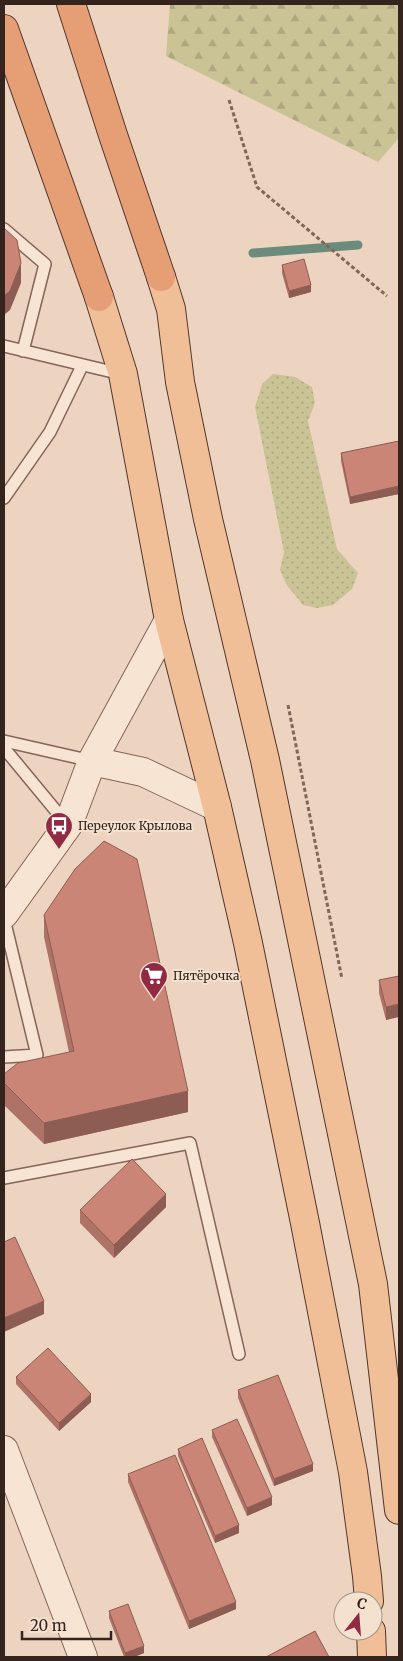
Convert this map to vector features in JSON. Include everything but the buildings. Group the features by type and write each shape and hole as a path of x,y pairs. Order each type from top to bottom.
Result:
{"highway":[{"path":"71,4 161,277"},
{"path":"4,29 99,297"}],"main road":[{"path":"161,277 171,309 180,382 208,519 265,760 373,1284 399,1510"},
{"path":"99,297 123,374 169,620 217,806 248,943 353,1472 368,1591"},
{"path":"371,1641 372,1657"}],"street":[{"path":"4,914 68,825 92,761 169,620"},
{"path":"92,761 143,772 217,806"},
{"path":"4,1450 9,1478 82,1657"}],"lane":[{"path":"4,229 45,264 22,351"},
{"path":"4,346 82,366 123,374"},
{"path":"4,494 50,432 82,366"},
{"path":"4,741 92,761"},
{"path":"4,748 68,825"},
{"path":"4,919 37,1056 4,1057"},
{"path":"4,1178 190,1143 239,1354"}],"path":[{"path":"229,100 257,187 387,296"}],"green space":[{"path":"170,4 399,4 399,138 378,162 166,56"},
{"path":"273,374 295,377 312,387 315,403 308,421 337,549 358,573 352,589 333,605 317,608 303,605 286,584 280,570 284,552 255,407 262,384"}],"waterway":[{"path":"253,253 358,245"}],"place":[{"name":"Переулок Крылова","path":"59,850"},
{"name":"Пятёрочка","path":"154,1000"}]}
